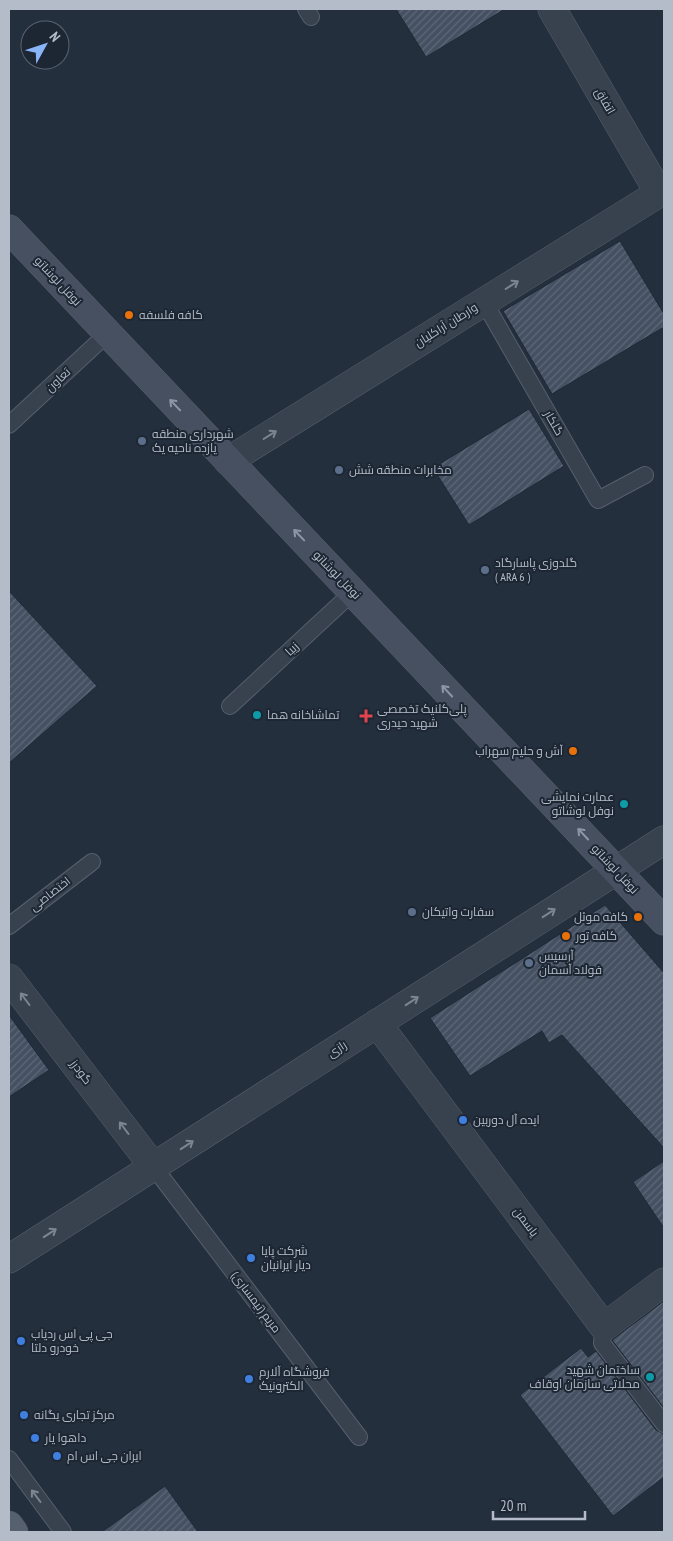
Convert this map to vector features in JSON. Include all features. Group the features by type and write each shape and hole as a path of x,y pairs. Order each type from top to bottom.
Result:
{"main road":[{"name":"نوفل لوشاتو","path":"9,230 664,921"},
{"path":"9,1525 14,1532"}],"street":[{"name":"اتفاق","path":"552,9 662,192"},
{"name":"وارطان آراکلیان","path":"228,461 662,192"},
{"name":"رازی","path":"9,1259 664,840"},
{"name":"گودرز","path":"9,978 153,1166"},
{"name":"یاسمن","path":"377,1023 604,1327"},
{"path":"604,1327 664,1282"}],"lane":[{"name":"گلکار","path":"484,302 598,500 645,475"},
{"name":"تعاون","path":"9,426 107,334"},
{"name":"زیبا","path":"230,706 353,592"},
{"name":"اختصاصی","path":"9,926 92,862"},
{"name":"مریم (تیمساری)","path":"153,1166 359,1437"},
{"name":"یاسمن","path":"604,1327 602,1343 664,1424"},
{"path":"9,1459 63,1532"}],"building":[{"path":"396,9 505,9 426,57"},
{"path":"620,241 664,314 664,327 552,394 503,311"},
{"path":"529,409 564,466 469,525 433,468"},
{"path":"9,591 97,686 9,763"},
{"path":"605,905 664,973 664,1148 562,1035 549,1043 542,1031 470,1076 430,1018"},
{"path":"9,1015 49,1070 9,1097"},
{"path":"664,1161 664,1228 633,1182"},
{"name":"ساختمان شهید محلاتی سازمان اوقاف","path":"664,1301 664,1408 612,1340"},
{"path":"581,1348 588,1357 596,1351 656,1430 664,1434 664,1477 613,1516 520,1395"},
{"path":"165,1486 198,1532 102,1532"}],"place":[{"name":"کافه فلسفه","path":"129,315"},
{"name":"شهرداری منطقه یازده ناحیه یک","path":"142,441"},
{"name":"مخابرات منطقه شش","path":"339,470"},
{"name":"گلدوزی پاسارگاد ( ARA 6 )","path":"485,570"},
{"name":"تماشاخانه هما","path":"257,715"},
{"name":"پلی‌کلنیک تخصصی شهید حیدری","path":"366,716"},
{"name":"آش و حلیم سهراب","path":"573,751"},
{"name":"عمارت نمایشی نوفل لوشاتو","path":"624,804"},
{"name":"سفارت واتیکان","path":"412,912"},
{"name":"کافه موئل","path":"638,917"},
{"name":"کافه تور","path":"566,936"},
{"name":"آرسیس فولاد آسمان","path":"529,963"},
{"name":"ایده آل دوربین","path":"463,1120"},
{"name":"شرکت پایا دیار ایرانیان","path":"251,1258"},
{"name":"جی پی اس ردیاب خودرو دلتا","path":"21,1341"},
{"name":"ساختمان شهید محلاتی سازمان اوقاف","path":"650,1377"},
{"name":"فروشگاه آلارم الکترونیک","path":"249,1379"},
{"name":"مرکز تجاری یگانه","path":"24,1415"},
{"name":"داهوا یار","path":"35,1438"},
{"name":"ایران جی اس ام","path":"57,1456"}]}
